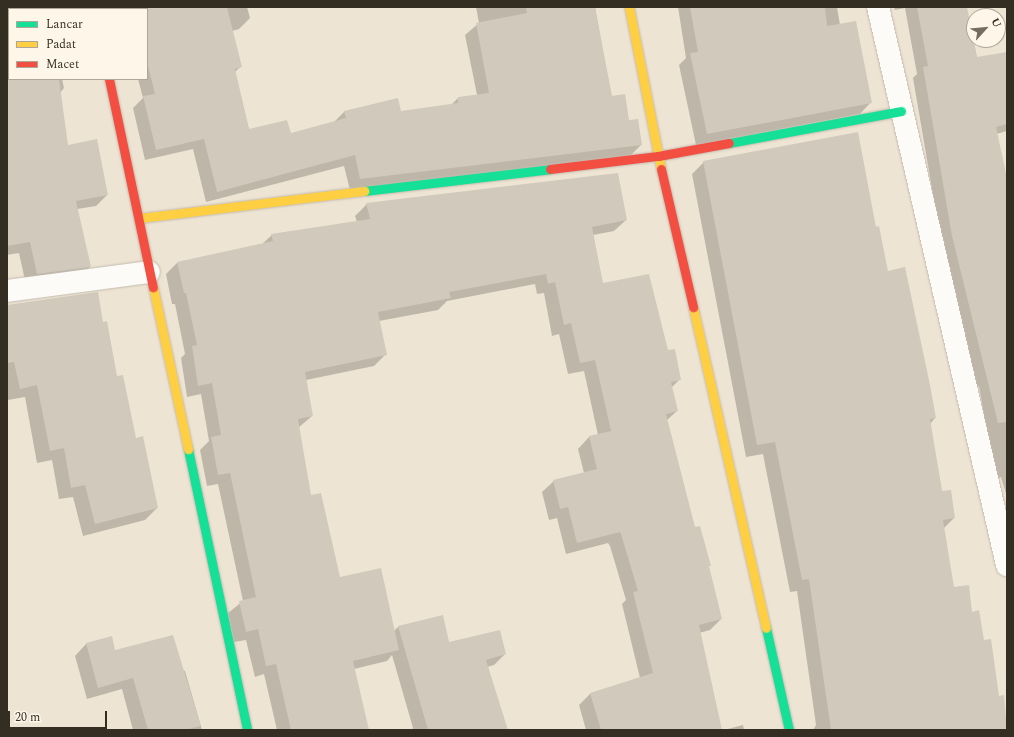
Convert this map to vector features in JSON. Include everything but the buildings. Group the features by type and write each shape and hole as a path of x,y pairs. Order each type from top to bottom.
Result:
{"street":[{"path":"629,7 658,156 789,730"},
{"path":"878,7 1007,565"},
{"path":"109,80 140,218 149,272 247,730"},
{"path":"140,218 658,156 901,111"},
{"path":"7,292 149,272"}],"traffic: fast":[{"path":"729,143 901,111"},
{"path":"364,191 550,169"},
{"path":"188,449 247,730"},
{"path":"766,628 789,730"}],"traffic: slow":[{"path":"629,7 661,169"},
{"path":"140,218 364,191"},
{"path":"153,287 188,449"},
{"path":"693,307 766,628"}],"traffic: jam":[{"path":"109,80 153,287"},
{"path":"550,169 658,156 729,143"},
{"path":"661,169 693,307"}]}
